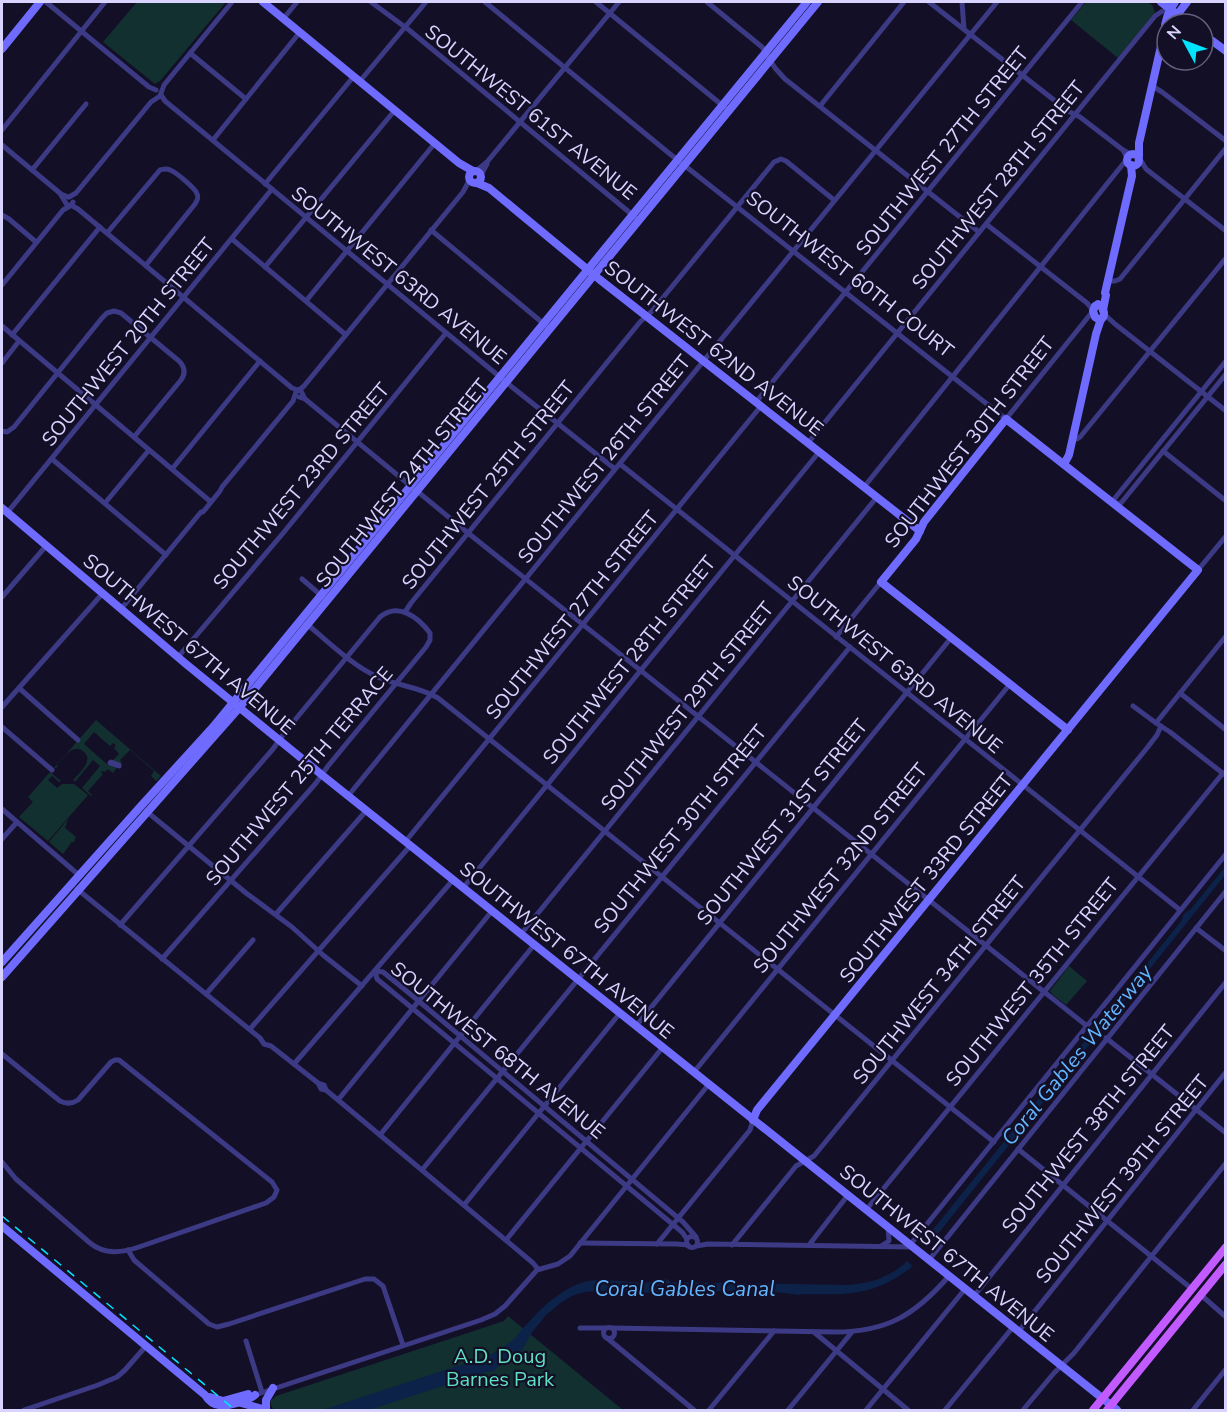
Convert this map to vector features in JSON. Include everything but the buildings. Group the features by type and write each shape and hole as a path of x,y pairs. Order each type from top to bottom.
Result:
{"main road":[{"path":"1093,1410 1223,1250"},
{"path":"1201,1295 1200,1285 1217,1263 1223,1250"},
{"path":"1112,1409 1226,1264"}],"street":[{"path":"2,49 40,2"},
{"path":"46,2 157,94"},
{"path":"2,130 105,2"},
{"path":"2,285 233,2"},
{"name":"SOUTHWEST 62ND AVENUE","path":"263,2 591,272 920,531"},
{"path":"284,18 297,2"},
{"name":"SOUTHWEST 61ST AVENUE","path":"371,2 636,217"},
{"path":"265,184 426,2"},
{"name":"SOUTHWEST 60TH COURT","path":"485,2 681,162 1198,570"},
{"path":"596,2 725,108"},
{"path":"121,609 619,2"},
{"path":"707,2 762,47 781,75 979,232"},
{"name":"SOUTHWEST 24TH STREET","path":"2,977 147,812 236,706 725,108 807,2"},
{"name":"SOUTHWEST 24TH STREET","path":"767,56 818,2"},
{"path":"820,106 904,2"},
{"path":"929,2 1226,231"},
{"path":"963,2 967,32"},
{"name":"SOUTHWEST 26TH STREET","path":"348,796 793,251 967,32 997,2"},
{"name":"SOUTHWEST 27TH STREET","path":"250,1029 408,844 489,739 677,510 846,292 1082,2"},
{"path":"1161,2 1173,5"},
{"name":"SOUTHWEST 28TH STREET","path":"808,443 1155,16 1173,5"},
{"path":"213,140 300,32"},
{"path":"190,53 246,99"},
{"path":"1064,464 1069,455 1096,334 1098,313 1106,295 1132,176 1132,159 1139,143 1156,72"},
{"path":"1152,86 1226,141"},
{"name":"SOUTHWEST 63RD AVENUE","path":"157,94 503,380 615,469"},
{"path":"32,170 86,104"},
{"path":"265,267 394,110"},
{"path":"306,301 435,143"},
{"path":"2,145 413,489 1087,1026"},
{"path":"1108,281 1120,279 1226,148"},
{"name":"SOUTHWEST 25TH STREET","path":"120,925 266,758 382,615 394,610 405,612 640,322 773,163 779,159 786,161 834,200"},
{"path":"864,487 1120,169 1132,159"},
{"path":"107,233 156,174 165,169 173,171 193,188 197,193 197,200 146,265"},
{"name":"SOUTHWEST 20TH STREET","path":"4,510 52,459 272,189"},
{"path":"2,215 36,242"},
{"path":"986,224 1226,411"},
{"path":"12,335 100,227"},
{"path":"431,230 547,326"},
{"path":"232,239 346,335"},
{"path":"1072,439 1080,437 1226,258"},
{"path":"4,431 14,427 102,318 114,311 121,314 179,362 184,370 181,380 134,437"},
{"name":"SOUTHWEST 30TH STREET","path":"836,637 916,539 924,522 1006,419 1083,324 1098,313"},
{"path":"2,326 210,501"},
{"name":"SOUTHWEST 23RD STREET","path":"178,657 447,333"},
{"path":"2,363 20,341"},
{"path":"172,469 260,361"},
{"path":"1226,361 1115,498 1114,504 1121,503 1226,374"},
{"path":"105,503 149,450"},
{"path":"1163,451 1226,501"},
{"name":"SOUTHWEST 28TH STREET","path":"463,888 819,452"},
{"path":"52,459 166,555"},
{"name":"SOUTHWEST 63RD AVENUE","path":"620,464 1180,910"},
{"name":"SOUTHWEST 29TH STREET","path":"521,934 877,497"},
{"name":"SOUTHWEST 67TH AVENUE","path":"4,510 236,706 950,1276 1112,1409"},
{"name":"SOUTHWEST 33RD STREET","path":"657,1244 750,1130 757,1110 1226,536"},
{"path":"2,597 46,546"},
{"path":"302,579 324,598"},
{"path":"881,582 1068,730"},
{"path":"2,707 103,594"},
{"name":"SOUTHWEST 25TH TERRACE","path":"162,959 322,775 426,647 431,638 428,629 405,612"},
{"path":"304,622 373,675 438,698 994,1142"},
{"name":"SOUTHWEST 34TH STREET","path":"732,1245 796,1166 814,1156 1148,748 1158,724 1226,636"},
{"name":"SOUTHWEST 31ST STREET","path":"636,1026 951,638"},
{"name":"SOUTHWEST 30TH STREET","path":"422,1170 850,647"},
{"name":"SOUTHWEST 32ND STREET","path":"693,1072 1010,684"},
{"path":"19,688 78,740"},
{"path":"1180,693 1226,730"},
{"path":"1133,706 1224,774"},
{"path":"2,727 52,770"},
{"name":"SOUTHWEST 24TH STREET","path":"2,962 141,806 190,759"},
{"name":"SOUTHWEST 35TH STREET","path":"866,1210 1137,877 1224,774"},
{"name":"SOUTHWEST 68TH AVENUE","path":"141,806 362,986"},
{"path":"2,809 86,881"},
{"path":"276,914 366,811"},
{"path":"2,839 17,822"},
{"path":"687,1242 691,1247 708,1244 881,1246 884,1248 912,1246 1226,854"},
{"path":"294,1064 453,880"},
{"path":"71,884 260,1038 268,1041 271,1046 318,1083 324,1085 326,1090 538,1269"},
{"path":"929,1260 1226,891"},
{"path":"338,1100 492,911"},
{"path":"1196,928 1226,951"},
{"path":"206,994 253,940"},
{"path":"380,1135 534,945"},
{"name":"SOUTHWEST 68TH AVENUE","path":"687,1242 683,1233 377,979 375,970 383,972 632,1179 678,1218 697,1238 708,1244"},
{"name":"SOUTHWEST 38TH STREET","path":"974,1296 1226,981"},
{"path":"464,1205 620,1013"},
{"path":"1107,1038 1226,1133"},
{"path":"506,1240 663,1047"},
{"path":"2,1054 60,1101 67,1104 78,1100 109,1064 117,1059 273,1182 277,1190 274,1197 266,1203 128,1250 106,1251 95,1247 16,1179 2,1162"},
{"name":"SOUTHWEST 39TH STREET","path":"945,1410 1108,1221 1226,1072"},
{"path":"2,1226 205,1395 209,1401 219,1406 227,1406 251,1398 258,1393 495,1314 538,1269 562,1263 570,1256 710,1084"},
{"path":"1018,1149 1192,1289"},
{"path":"1023,1410 1054,1372 1074,1353 1226,1163"},
{"path":"808,1245 848,1195"},
{"path":"881,1246 889,1241 888,1227"},
{"path":"580,1243 677,1244 687,1242 691,1236 697,1238 696,1246"},
{"path":"128,1250 134,1260 194,1312 212,1325 220,1326 365,1279 377,1280 383,1286 403,1345"},
{"path":"605,1337 603,1331 622,1329 852,1332 879,1326 903,1317 931,1297 950,1276"},
{"path":"866,1410 965,1289"},
{"path":"1201,1295 1226,1317"},
{"path":"580,1328 611,1331"},
{"path":"595,1329 694,1410"},
{"path":"605,1337 612,1338 611,1331"},
{"path":"611,1331 616,1346"},
{"path":"709,1410 774,1331"},
{"path":"813,1332 908,1410"},
{"path":"788,1410 852,1332"},
{"path":"246,1341 258,1393 265,1410"},
{"path":"24,1410 113,1379 125,1370 146,1346"},
{"path":"1193,1410 1226,1370"},
{"path":"265,1410 266,1400 273,1388"},
{"path":"205,1395 222,1401 258,1393"},
{"path":"240,1402 265,1410"}],"green space":[{"path":"137,2 226,2 160,81 155,84 103,42"},
{"path":"1086,2 1147,2 1152,5 1155,12 1118,58 1071,20"},
{"path":"96,720 161,776 156,781 151,776 154,771 130,750 120,760 122,763 119,765 111,762 119,754 114,748 116,745 113,743 110,746 94,732 84,744 108,765 118,766 113,773 108,769 101,772 103,774 88,791 91,796 82,788 100,766 93,760 75,782 73,780 86,764 87,755 80,749 72,750 57,765 58,767 53,769"},
{"path":"50,772 61,781 59,782 52,776 48,780 57,788 62,784 74,784 88,795 48,841 19,817 33,802 28,797"},
{"path":"68,819 65,828 76,837 63,854 49,842"},
{"path":"1069,966 1087,981 1066,1005 1050,991"},
{"name":"A.D. Doug Barnes Park","path":"508,1316 623,1410 275,1410 272,1408 270,1401 276,1396 504,1321"}],"water":[{"name":"Coral Gables Waterway","path":"1225,867 1225,875 933,1240 927,1237 1069,1061 1089,1035 1089,1031 1100,1022 1182,920 1183,915 1190,910"},
{"name":"Coral Gables Canal","path":"907,1261 913,1266 899,1276 860,1292 800,1295 729,1291 584,1292 562,1302 546,1315 522,1350 495,1371 369,1410 322,1410 488,1356 512,1341 538,1312 557,1296 588,1281 656,1282 666,1279 671,1282 849,1285 880,1278"}],"railway":[{"path":"2,1216 235,1410"}]}
